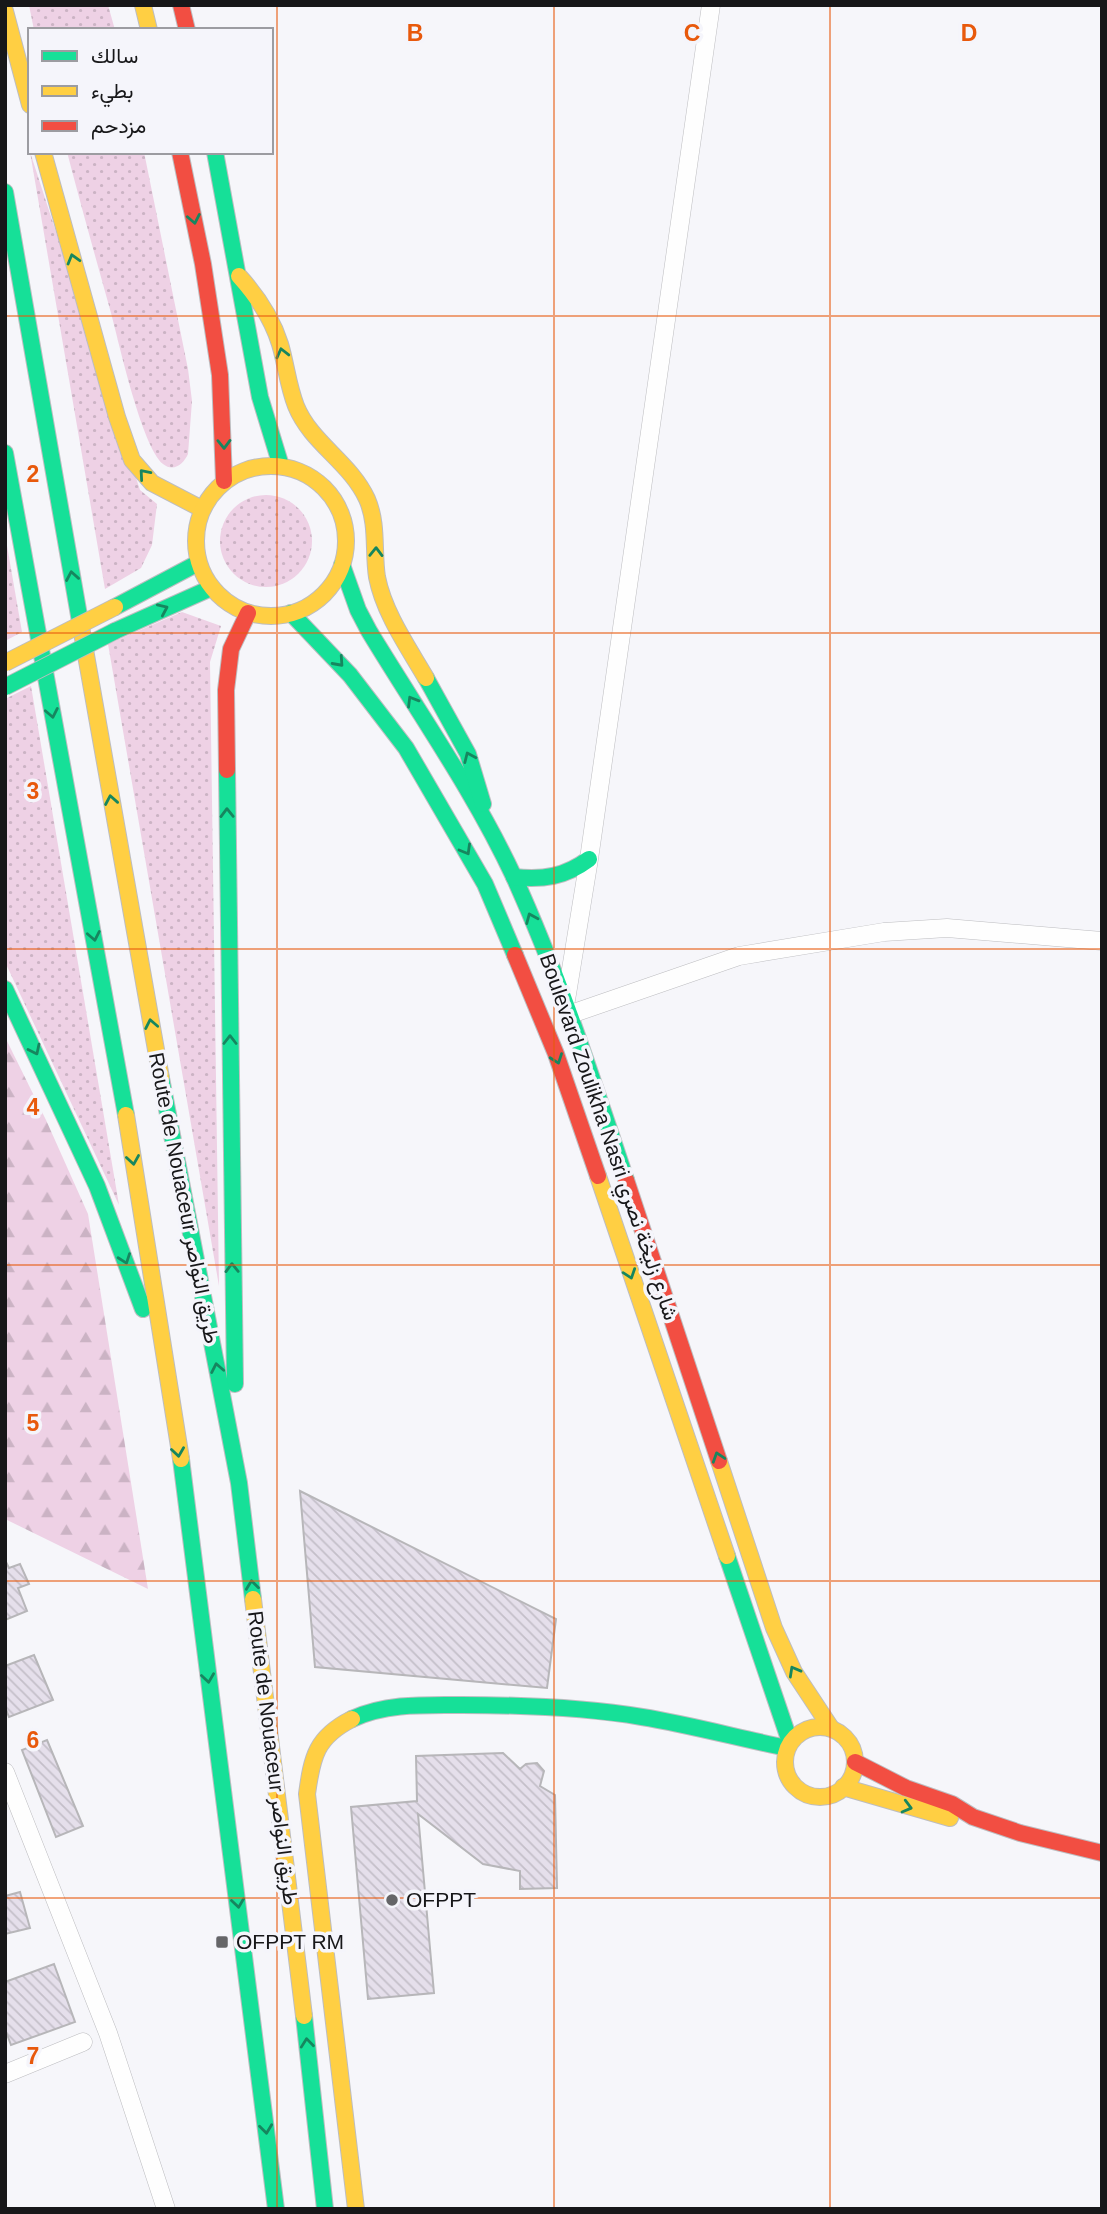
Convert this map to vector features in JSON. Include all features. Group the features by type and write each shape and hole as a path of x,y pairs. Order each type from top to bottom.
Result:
{"main road":[{"path":"144,5 149,28"},
{"path":"181,5 187,28"},
{"path":"5,11 28,97"},
{"path":"44,154 117,417 132,460 152,483 202,509"},
{"path":"180,154 203,264 220,375 224,481"},
{"path":"215,154 260,397 281,466"},
{"name":"Route de Nouaceur طريق النواصر","path":"5,192 146,1002 239,1483 296,1944 325,2209"},
{"path":"239,276 261,303 276,330 299,413 314,435 350,471 366,497 375,526 377,576 383,597 466,749 481,789 486,822"},
{"name":"Route de Nouaceur طريق النواصر","path":"5,453 109,1013 169,1384 276,2209"},
{"path":"261,466 281,466 309,476 331,495 344,522 346,536 342,565 323,596 303,609 270,616 248,613 228,603 211,588 198,564 196,526 202,509 215,489 224,481 242,471 261,466"},
{"path":"5,663 198,564"},
{"name":"Boulevard Zoulikha Nasri شارع زليخة نصري","path":"342,565 369,631 486,822 514,877 569,1007 774,1628 793,1672 831,1728"},
{"path":"5,687 115,631 211,588"},
{"path":"239,1483 231,1186 226,690 231,649 248,613"},
{"name":"Boulevard Zoulikha Nasri شارع زليخة نصري","path":"292,613 350,675 406,748 485,884 555,1054 789,1745"},
{"path":"514,877 547,880 563,877 577,870 589,859"},
{"path":"5,989 97,1186 169,1384"},
{"path":"356,2209 307,1794 313,1754 327,1735 368,1712 397,1707 464,1705 601,1712 667,1721 737,1738 789,1745"},
{"path":"737,1738 787,1775 798,1789 815,1796 834,1794 844,1787 852,1776 855,1762 853,1750 847,1739 831,1728 805,1729 789,1745 784,1761 787,1775"},
{"path":"855,1762 906,1788 952,1804 973,1817 1020,1833 1102,1853"},
{"path":"844,1787 947,1818 973,1817"}],"street":[{"path":"711,5 569,1007 739,956 884,932 947,928 1102,941"},
{"path":"5,1772 108,2034 166,2209"},
{"path":"5,2074 83,2042"}],"green space":[{"path":"29,5 108,5 114,28 34,28"},
{"path":"30,154 140,490 157,504 152,545 141,568 105,589"},
{"path":"68,154 144,154 188,369 192,401 188,454 184,461 175,467 163,464 147,437 125,369"},
{"path":"266,495 284,498 299,508 309,523 312,541 309,559 299,574 284,584 266,587 248,584 233,574 223,559 220,541 223,523 233,508 248,498"},
{"path":"5,534 22,632 5,641"},
{"path":"182,612 221,626 210,662 219,1286 108,644"},
{"path":"31,686 119,1205 5,962 5,699"},
{"path":"5,1037 88,1214 148,1589 5,1519"}],"building":[{"path":"300,1491 556,1619 547,1688 315,1667"},
{"path":"5,1560 9,1568 20,1564 29,1584 18,1588 27,1611 5,1620"},
{"path":"34,1655 53,1700 9,1717 5,1707 5,1666"},
{"path":"47,1740 83,1826 56,1837 22,1750"},
{"path":"503,1753 520,1769 526,1764 537,1763 544,1771 540,1786 555,1795 557,1888 520,1889 520,1871 483,1864 418,1814 434,1993 368,1999 351,1807 417,1801 416,1756"},
{"path":"20,1892 30,1928 5,1934 5,1896"},
{"path":"54,1964 75,2022 11,2045 5,2029 5,1982"}],"traffic: fast":[{"path":"215,154 260,397 281,466"},
{"path":"5,192 81,627"},
{"path":"5,453 126,1115"},
{"path":"115,607 198,563"},
{"path":"342,565 358,610 369,631 463,783 514,877 560,989 626,1180"},
{"path":"115,631 211,588"},
{"path":"291,613 350,675 406,748 485,884 515,955"},
{"path":"5,687 115,631"},
{"path":"426,678 468,754 483,804"},
{"path":"227,770 235,1384"},
{"path":"514,877 553,876 571,870 589,859"},
{"path":"5,989 97,1186 143,1309"},
{"path":"161,1078 239,1483 253,1599"},
{"path":"181,1459 276,2209"},
{"path":"727,1556 790,1742"},
{"path":"352,1719 378,1710 406,1706 552,1707 642,1717 787,1748"},
{"path":"304,2016 325,2209"}],"traffic: slow":[{"path":"143,5 149,28"},
{"path":"5,11 28,97"},
{"path":"44,154 117,417 132,460 152,483 202,509"},
{"path":"239,276 258,299 273,325 293,398 303,419 351,474 367,499 373,518 380,590 397,629 426,678"},
{"path":"271,466 300,471 324,488 341,512 346,541 341,570 324,594 300,611 271,616 242,611 218,594 201,570 196,541 201,512 218,488 242,471 271,466"},
{"path":"5,663 115,607"},
{"path":"81,627 161,1078"},
{"path":"126,1115 181,1459"},
{"path":"598,1176 727,1556"},
{"path":"719,1461 774,1628 794,1672 831,1728"},
{"path":"253,1599 304,2016"},
{"path":"352,1719 330,1733 318,1749 307,1794 356,2209"},
{"path":"820,1727 845,1737 855,1762 845,1787 820,1797 795,1787 785,1762 795,1737 820,1727"},
{"path":"843,1787 950,1818"}],"traffic: jam":[{"path":"181,5 187,28"},
{"path":"180,154 203,264 220,375 224,481"},
{"path":"227,770 226,690 231,649 248,613"},
{"path":"515,955 556,1054 598,1176"},
{"path":"626,1180 719,1461"},
{"path":"855,1762 906,1788 952,1804 973,1817 1020,1833 1102,1853"}],"place":[{"name":"OFPPT","path":"392,1900"},
{"name":"OFPPT RM","path":"222,1942"}]}
